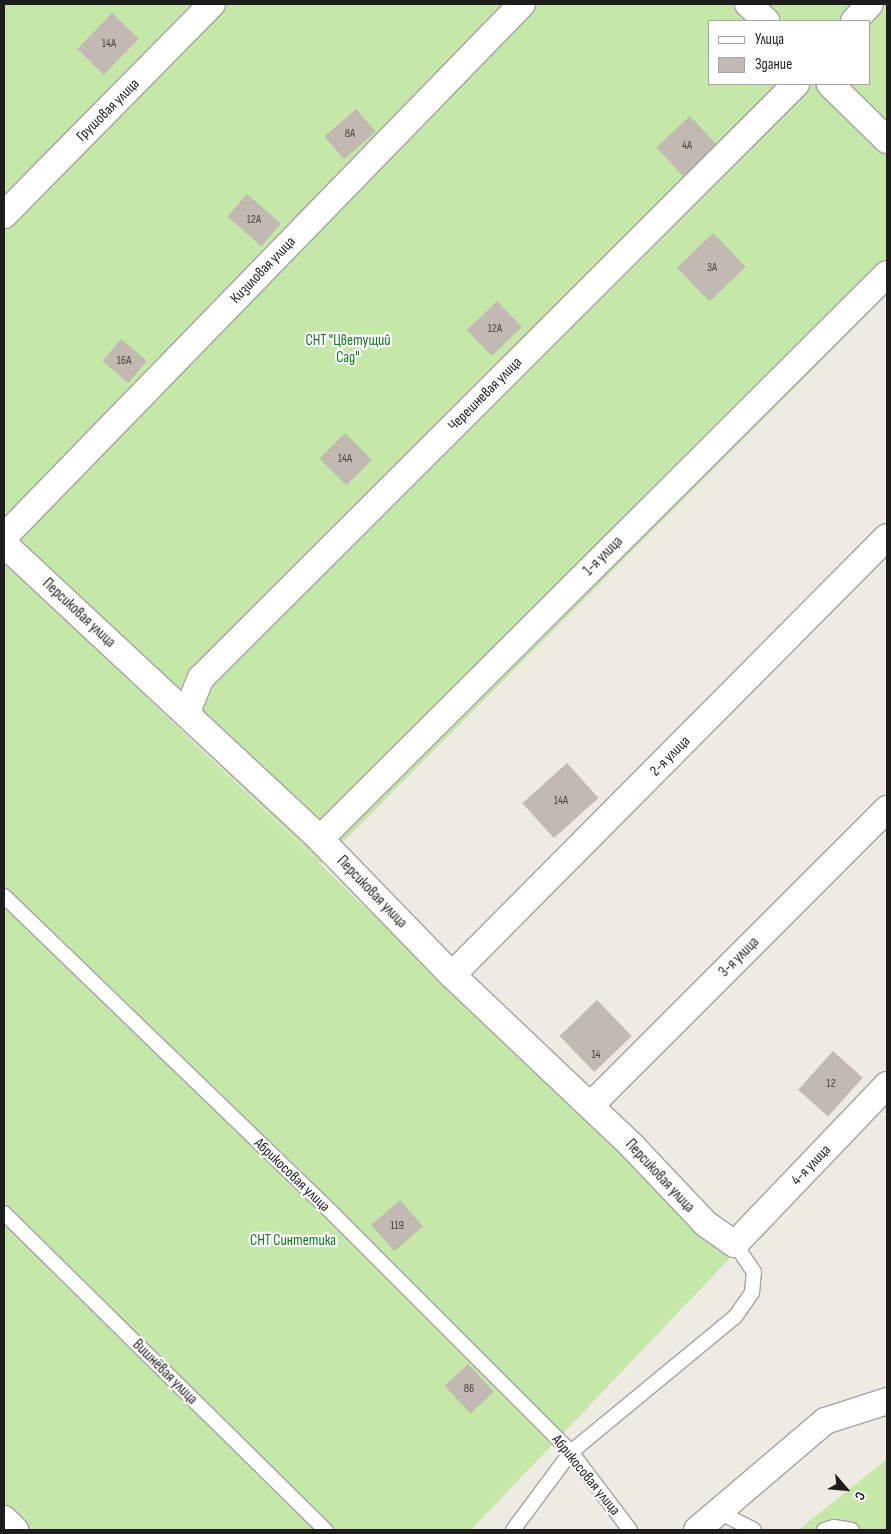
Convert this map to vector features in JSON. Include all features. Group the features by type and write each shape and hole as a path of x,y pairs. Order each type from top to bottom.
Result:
{"street":[{"name":"Грушовая улица","path":"4,216 212,4"},
{"name":"Кизиловая улица","path":"4,537 522,4"},
{"path":"748,4 765,20"},
{"path":"855,20 870,4"},
{"name":"Черешневая улица","path":"187,712 201,678 795,85"},
{"path":"831,85 887,140"},
{"name":"1-я улица","path":"320,839 887,274"},
{"name":"2-я улица","path":"452,975 887,537"},
{"name":"Персиковая улица","path":"4,544 187,712 320,839 452,975 591,1105 706,1224 735,1244"},
{"name":"3-я улица","path":"591,1105 887,809"},
{"name":"4-я улица","path":"735,1244 887,1085"},
{"path":"697,1530 825,1422 887,1401"},
{"path":"4,1519 15,1530"}],"lane":[{"name":"Абрикосовая улица","path":"4,896 335,1216 570,1452 630,1530"},
{"name":"Вишнёвая улица","path":"4,1213 326,1530"},
{"path":"513,1530 570,1452 735,1317 752,1293 754,1272 735,1244"},
{"path":"719,1512 754,1530"},
{"path":"824,1530 834,1527 852,1530"}],"green space":[{"name":"СНТ \"Цветущий Сад\"","path":"4,4 887,4 887,295 321,864 4,557"},
{"name":"СНТ Синтетика","path":"4,560 730,1258 471,1530 28,1530 4,1506"},
{"path":"887,1459 887,1530 798,1530"}],"building":[{"path":"112,13 139,39 104,75 77,49"},
{"path":"356,109 376,132 344,159 324,137"},
{"path":"690,116 717,145 684,177 656,147"},
{"path":"247,194 281,224 261,246 227,217"},
{"path":"713,233 746,267 710,302 677,268"},
{"path":"497,301 522,327 492,356 467,330"},
{"path":"121,339 147,361 128,383 102,361"},
{"path":"345,433 372,460 346,485 320,458"},
{"path":"567,763 598,798 554,838 522,803"},
{"path":"597,1000 632,1036 594,1072 560,1036"},
{"path":"833,1051 863,1078 828,1116 798,1090"},
{"path":"400,1200 423,1226 394,1251 371,1225"},
{"path":"468,1364 494,1392 471,1414 445,1386"}]}
